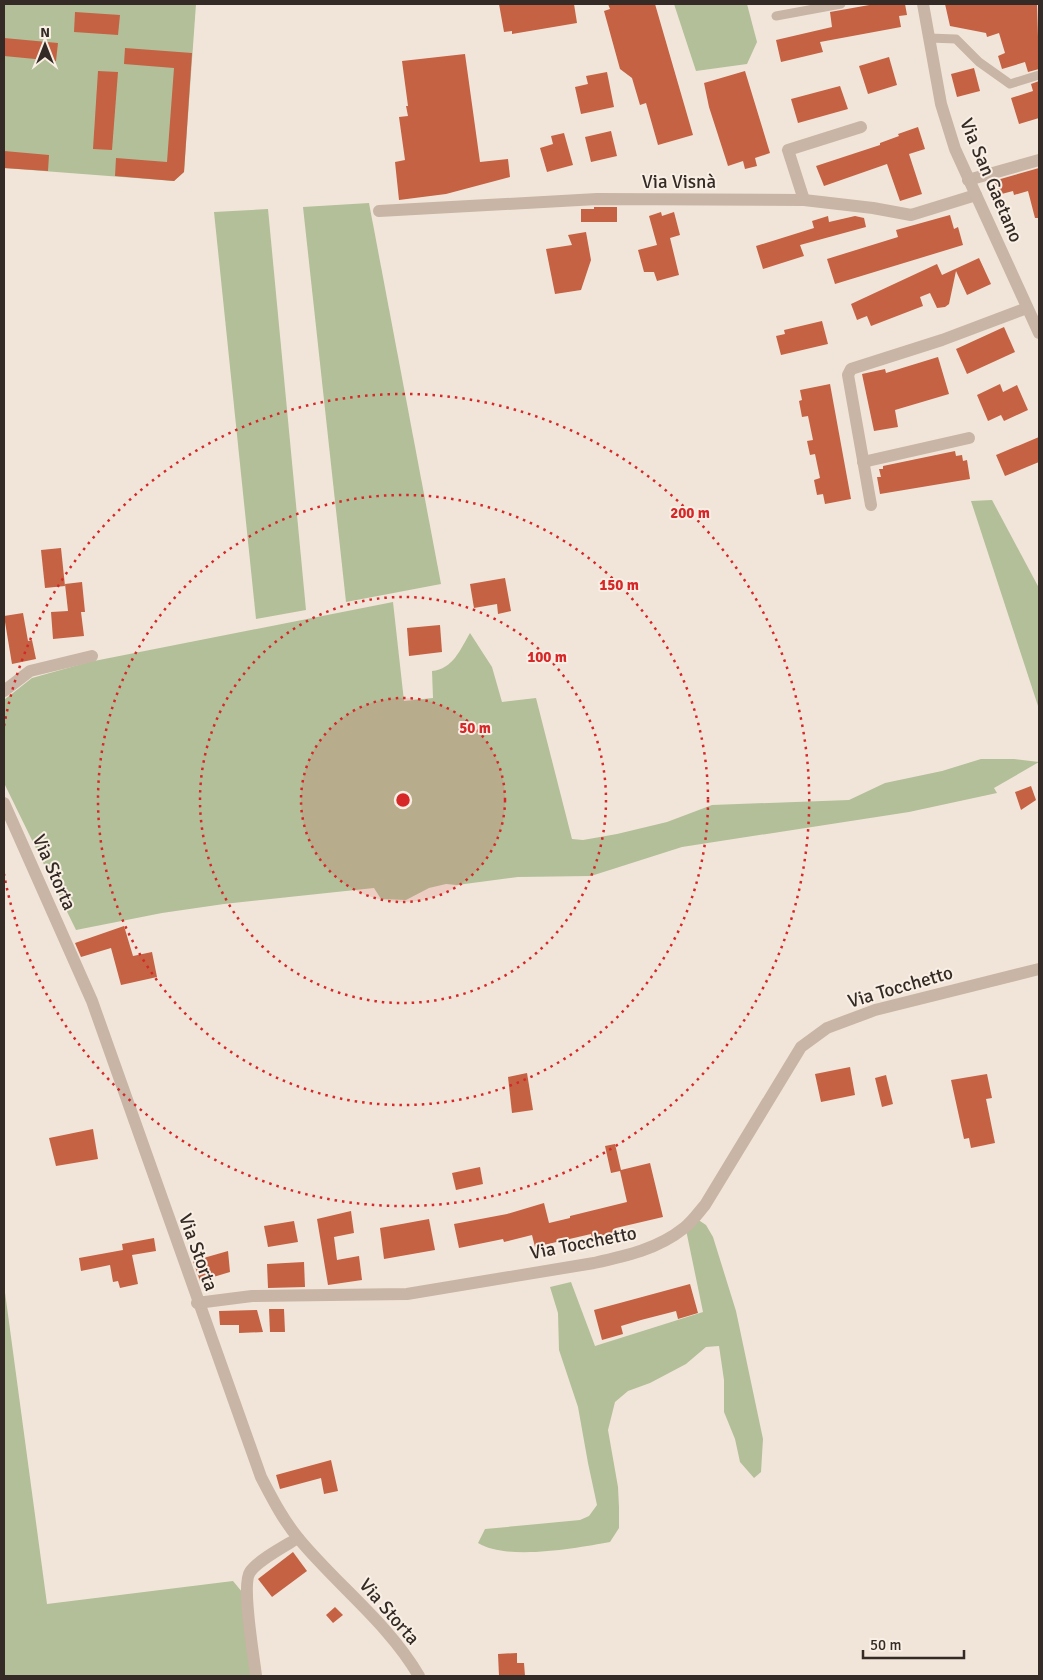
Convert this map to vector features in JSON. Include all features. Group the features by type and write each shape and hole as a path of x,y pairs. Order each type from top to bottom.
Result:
{"street":[{"name":"Via San Gaetano","path":"923,4 944,114 954,149 1039,333"},
{"path":"804,200 788,150 861,127"},
{"path":"968,180 1039,160"},
{"name":"Via Visnà","path":"379,212 597,199 804,200 874,208 911,215 976,195"},
{"path":"871,505 848,375 850,369 942,340 1027,308"},
{"path":"863,462 969,438"},
{"path":"4,690 30,671 92,656"},
{"name":"Via Storta","path":"4,803 92,1001 260,1477 281,1514 298,1538 394,1639 419,1676"},
{"name":"Via Tocchetto","path":"197,1303 252,1296 407,1294 594,1263 623,1257 654,1246 685,1228 705,1206 796,1054 801,1047 826,1028 876,1010 1039,969"},
{"path":"256,1676 247,1598 247,1579 255,1566 298,1538"}],"lane":[{"path":"776,16 842,4"},
{"path":"929,38 956,39 979,62 1010,84 1039,75"}],"green space":[{"path":"4,4 196,4 184,172 174,181 4,168"},
{"path":"674,4 747,4 757,42 747,64 696,71"},
{"path":"369,203 441,584 346,602 303,207"},
{"path":"268,209 306,610 256,619 214,212"},
{"path":"992,500 1039,588 1039,709 971,501"},
{"path":"393,602 404,701 433,698 432,671 451,663 470,633 492,667 502,702 536,698 572,839 583,840 617,834 667,822 712,805 849,800 885,783 942,771 981,759 1014,759 1039,762 994,788 997,793 909,812 682,847 591,876 518,877 457,885 446,884 429,888 406,900 381,899 374,888 224,904 162,913 76,930 4,783 4,700 32,678 89,662"},
{"path":"697,1219 706,1225 713,1237 736,1311 763,1439 761,1472 754,1478 740,1462 735,1439 724,1412 724,1380 719,1346 706,1347 686,1364 650,1383 628,1391 615,1402 608,1430 618,1487 619,1528 610,1542 543,1552 506,1551 478,1543 485,1529 580,1520 589,1516 597,1505 578,1407 559,1350 558,1313 550,1287 571,1282 595,1346 703,1312 685,1225"},
{"path":"4,1285 47,1604 233,1581 247,1598 256,1676 4,1676"}],"building":[{"path":"499,4 574,4 577,23 512,34 512,31 504,32"},
{"path":"608,4 655,4 693,135 658,145 646,103 640,105 632,78 620,69 604,11 610,9"},
{"path":"875,4 905,4 907,15 899,16 901,27 820,42 823,52 781,62 776,40 832,27 830,12"},
{"path":"945,4 1037,4 1039,69 1028,72 1025,62 1002,69 998,56 1005,53 999,33 987,37 986,33 950,26"},
{"path":"75,12 120,15 118,35 74,32"},
{"path":"4,38 58,43 56,61 4,56"},
{"path":"125,48 192,53 184,172 174,181 115,176 116,158 167,162 174,68 124,64"},
{"path":"465,54 480,162 508,159 510,177 446,194 399,200 395,162 405,160 399,117 408,116 402,61"},
{"path":"889,57 897,85 868,94 859,66"},
{"path":"974,68 980,91 957,97 951,74"},
{"path":"98,71 118,72 112,150 93,149"},
{"path":"745,71 770,153 755,158 757,166 745,169 743,161 728,166 709,107 704,83"},
{"path":"607,72 614,107 581,114 575,87 588,84 586,76"},
{"path":"1039,81 1039,118 1019,124 1011,98 1033,91 1031,84"},
{"path":"840,86 848,109 798,123 791,99"},
{"path":"918,127 925,149 909,154 922,194 900,201 887,164 824,186 816,166 880,145 880,143 899,136 898,134"},
{"path":"611,131 617,156 591,162 585,137"},
{"path":"564,133 573,165 547,172 540,148 553,144 551,136"},
{"path":"4,151 49,155 48,171 4,168"},
{"path":"1039,168 1039,218 1035,218 1028,191 1014,195 1013,191 994,196 990,182"},
{"path":"594,207 617,207 617,222 581,222 581,209 594,209"},
{"path":"661,212 662,216 674,212 680,235 670,238 679,275 657,281 654,272 644,272 638,250 657,245 649,216"},
{"path":"950,215 954,229 958,227 963,245 835,284 827,259 898,237 896,230"},
{"path":"828,216 829,222 855,216 864,218 866,227 800,245 804,256 763,269 756,246 814,228 812,221"},
{"path":"586,232 591,260 581,290 555,294 546,249 572,245 568,235"},
{"path":"979,258 991,284 967,295 956,271 949,304 945,307 937,308 930,293 920,297 923,306 871,326 867,316 857,320 851,304 937,264 942,275"},
{"path":"822,321 828,344 781,355 776,336 785,334 784,330"},
{"path":"1004,327 1015,352 967,374 956,349"},
{"path":"938,357 949,394 895,410 898,427 874,431 862,374 885,369 886,373"},
{"path":"830,384 851,499 825,504 823,494 817,495 814,480 820,478 815,454 810,455 807,441 813,440 808,416 802,417 799,401 802,400 800,390"},
{"path":"1000,384 1003,392 1017,385 1028,410 1004,421 1001,415 988,421 977,395"},
{"path":"1039,437 1039,462 1005,476 996,455"},
{"path":"955,451 956,456 962,455 963,461 967,460 970,479 880,494 877,477 881,477 879,469 883,469 883,466"},
{"path":"61,548 65,586 45,588 41,550"},
{"path":"505,578 511,611 498,614 497,604 474,608 470,584"},
{"path":"82,582 85,612 81,612 84,636 53,639 51,612 68,611 65,584"},
{"path":"23,613 28,641 32,640 36,659 12,664 4,616"},
{"path":"440,625 442,652 409,656 407,628"},
{"path":"1031,786 1036,800 1021,810 1015,792"},
{"path":"124,926 133,956 152,952 157,977 121,985 111,948 81,957 75,943"},
{"path":"850,1067 855,1095 821,1102 815,1074"},
{"path":"527,1073 533,1110 512,1113 508,1077"},
{"path":"987,1074 992,1098 986,1099 995,1143 971,1148 969,1138 964,1139 951,1080"},
{"path":"886,1075 893,1104 882,1107 875,1078"},
{"path":"93,1129 98,1159 56,1166 49,1138"},
{"path":"615,1144 621,1170 650,1163 663,1217 616,1228 617,1232 592,1238 591,1234 535,1247 532,1235 504,1242 503,1239 459,1248 454,1224 507,1214 544,1203 549,1223 627,1202 620,1171 611,1173 605,1146"},
{"path":"480,1167 483,1184 456,1190 452,1173"},
{"path":"351,1211 354,1233 334,1237 337,1260 359,1256 362,1280 328,1285 317,1219"},
{"path":"429,1219 435,1250 384,1259 380,1228"},
{"path":"294,1221 298,1242 268,1247 264,1226"},
{"path":"154,1238 156,1251 132,1255 138,1284 120,1288 118,1281 113,1282 110,1265 81,1271 79,1258 123,1250 122,1244"},
{"path":"228,1251 230,1272 200,1281 193,1261"},
{"path":"304,1262 305,1287 268,1288 267,1264"},
{"path":"690,1284 698,1313 678,1319 676,1311 641,1320 621,1326 623,1334 602,1340 594,1310"},
{"path":"269,1309 284,1309 285,1332 270,1332"},
{"path":"257,1310 263,1332 239,1333 239,1325 220,1325 219,1311"},
{"path":"331,1460 338,1491 324,1494 321,1478 280,1489 276,1475"},
{"path":"293,1552 307,1571 272,1597 258,1579"},
{"path":"335,1607 343,1615 333,1623 326,1615"},
{"path":"517,1653 517,1663 524,1663 525,1676 499,1676 498,1654"}]}
